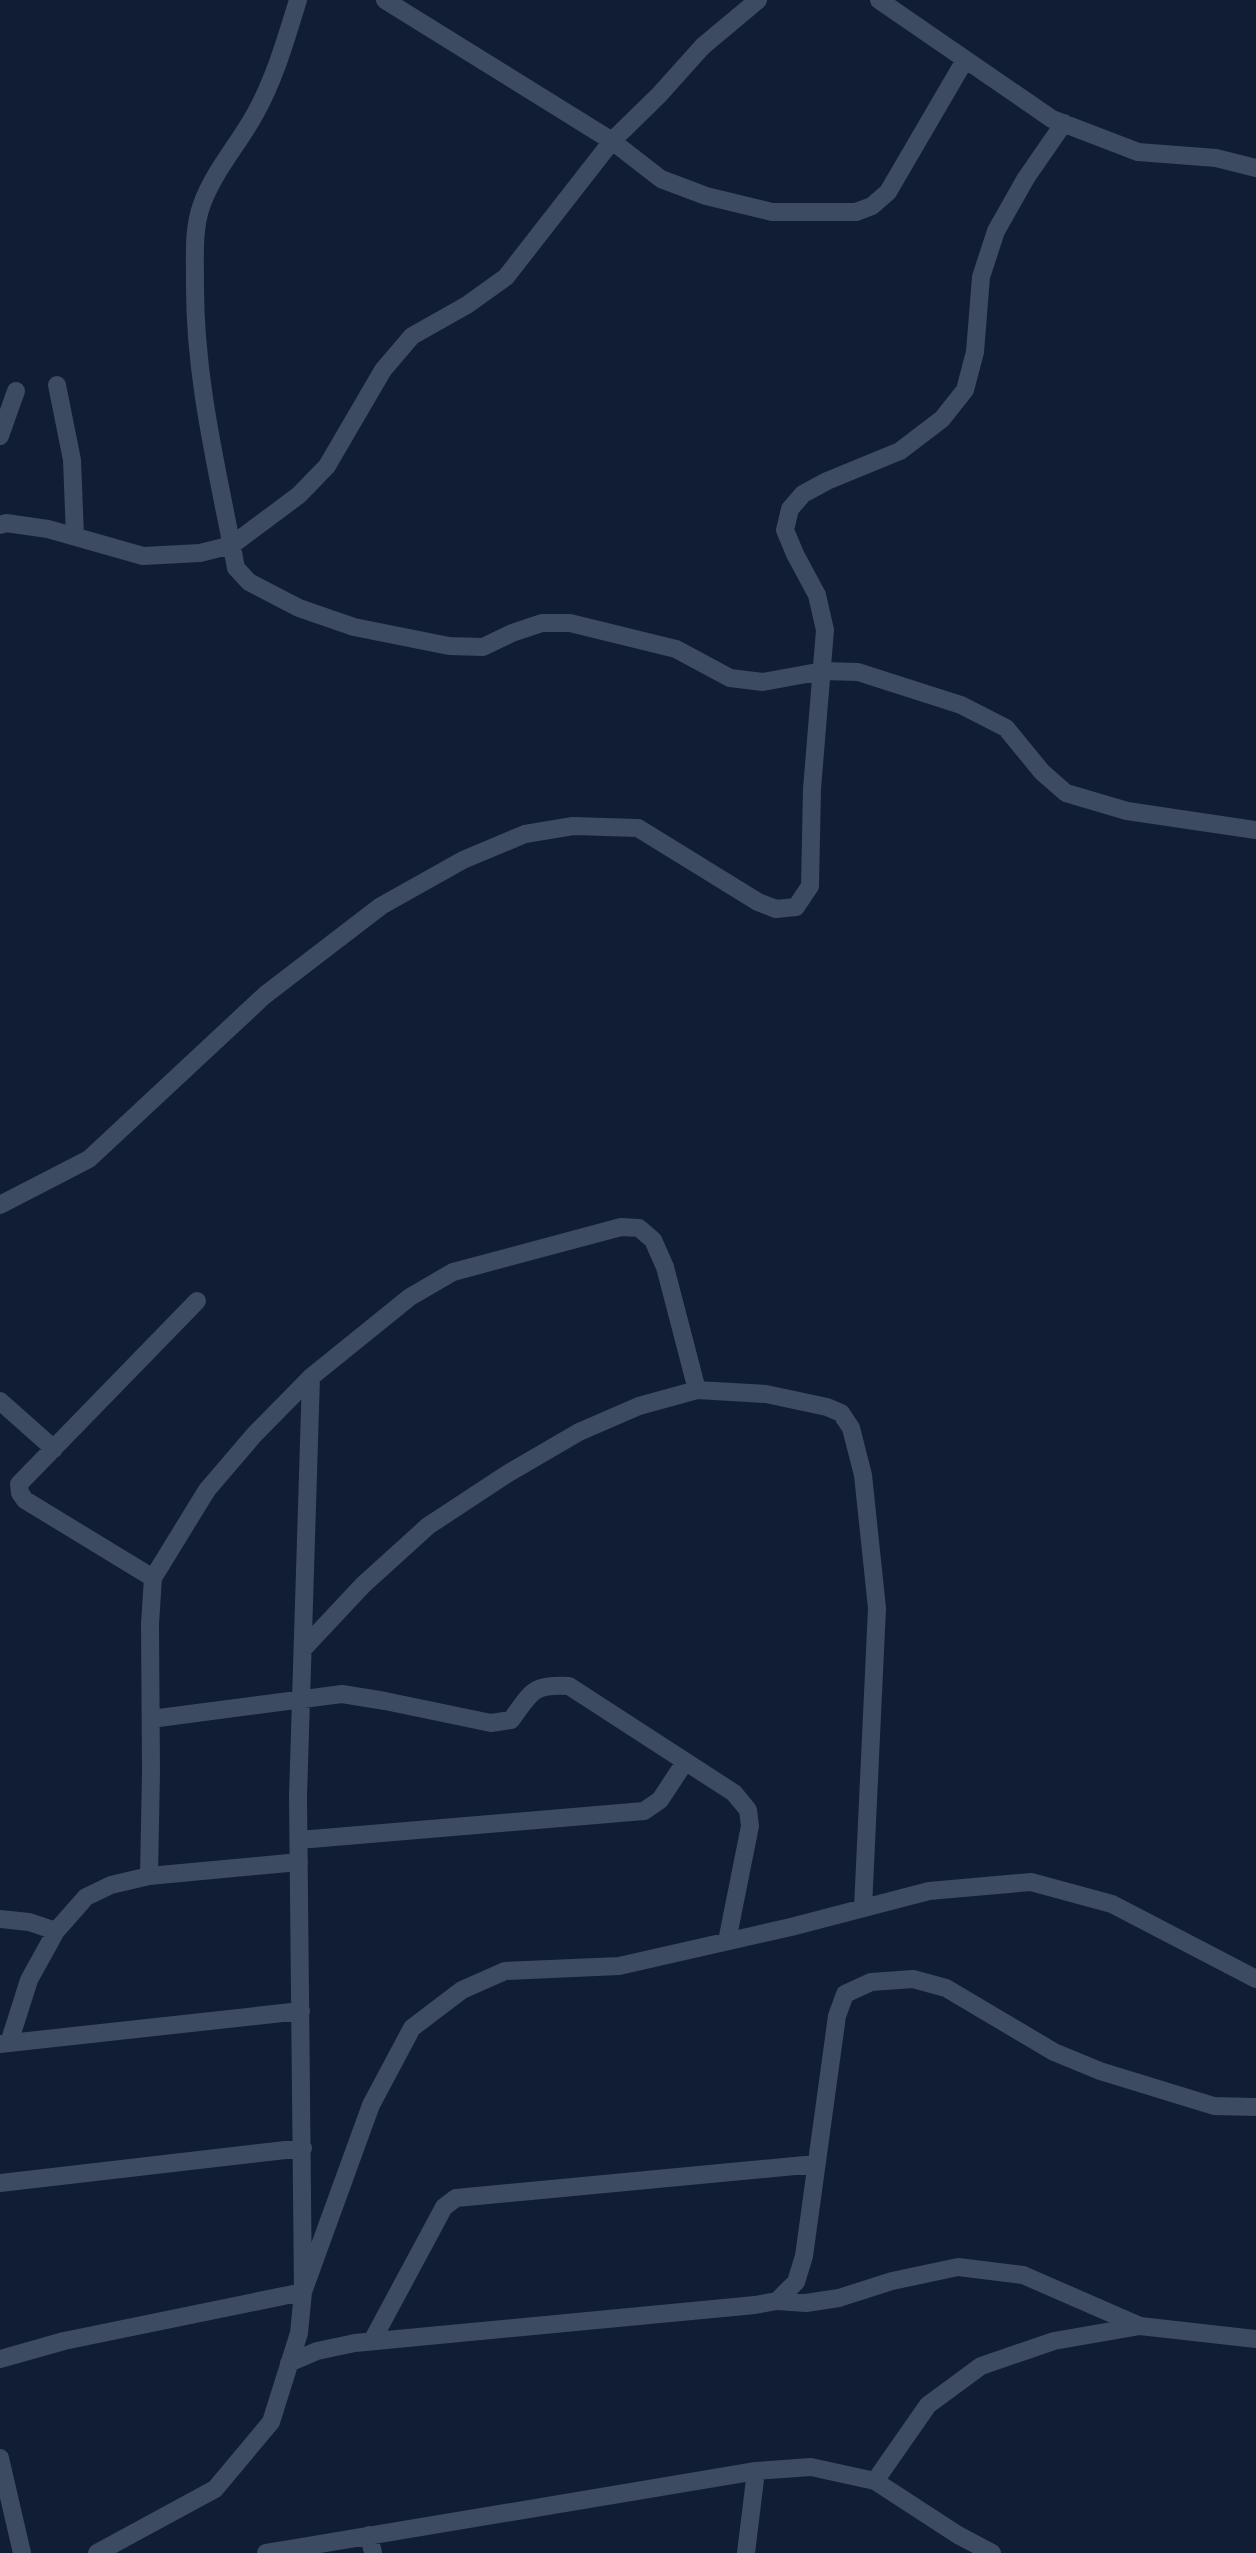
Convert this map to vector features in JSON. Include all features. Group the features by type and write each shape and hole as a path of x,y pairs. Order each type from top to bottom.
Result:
{"street":[{"path":"298,0 274,74 260,105 208,190 201,207 195,243 194,311 201,386 236,567 249,582 299,608 354,627 449,646 483,647 512,633 542,623 570,623 676,649 730,678 763,682 823,671 858,672 961,705 1006,728 1042,772 1066,793 1127,811 1256,830"},
{"path":"385,0 612,141 661,179 706,196 772,212 856,212 872,206 888,192 964,60"},
{"path":"0,525 6,523 48,529 143,556 200,553 232,546 299,495 327,466 383,370 412,336 467,305 506,277 612,141 703,46 758,0"},
{"path":"879,0 1052,119 1138,152 1216,158 1256,168"},
{"path":"0,1205 89,1159 265,995 381,906 463,860 525,834 573,826 638,828 758,902 776,909 796,907 810,886 812,789 825,630 817,595 785,530 790,509 803,494 827,481 900,451 942,419 964,390 975,352 981,277 996,231 1026,178 1064,123"},
{"path":"57,385 72,459 75,536"},
{"path":"0,436 16,391"},
{"path":"149,1876 150,1624 153,1578 207,1490 254,1435 311,1377 410,1297 453,1272 621,1227 639,1228 653,1240 664,1267 697,1390"},
{"path":"153,1578 25,1500 20,1493 20,1484 197,1301"},
{"path":"97,2553 215,2489 271,2422 299,2333 303,2292 303,2148 299,1840 311,1377"},
{"path":"303,1649 363,1585 438,1519 507,1474 579,1432 639,1406 697,1390 766,1394 827,1407 841,1413 851,1428 863,1476 877,1608 863,1908"},
{"path":"0,1401 54,1449"},
{"path":"151,1719 342,1694 491,1723 511,1720 535,1689 548,1685 569,1686 734,1793 748,1810 750,1826 727,1941"},
{"path":"299,1840 644,1810 660,1800 685,1762"},
{"path":"299,1862 149,1876 111,1885 86,1897 57,1931 29,1980 5,2043 301,2011"},
{"path":"303,2292 370,2105 412,2028 462,1990 506,1971 619,1966 929,1891 1031,1882 1112,1904 1256,1978"},
{"path":"0,1919 29,1922 57,1931"},
{"path":"777,2301 796,2282 804,2256 837,2016 845,1994 871,1982 913,1979 946,1988 1054,2052 1100,2071 1214,2106 1256,2108"},
{"path":"0,2183 303,2148"},
{"path":"372,2341 444,2207 456,2198 816,2164"},
{"path":"290,2363 317,2351 372,2341 755,2305 777,2301 806,2303 840,2298 892,2281 958,2267 1023,2275 1140,2326"},
{"path":"0,2359 64,2341 303,2292"},
{"path":"875,2481 928,2405 981,2366 1054,2342 1140,2326 1256,2339"},
{"path":"0,2458 22,2553"},
{"path":"266,2553 756,2471 811,2467 875,2481 958,2535 992,2553"},
{"path":"746,2553 756,2471"},
{"path":"369,2535 373,2553"}]}
